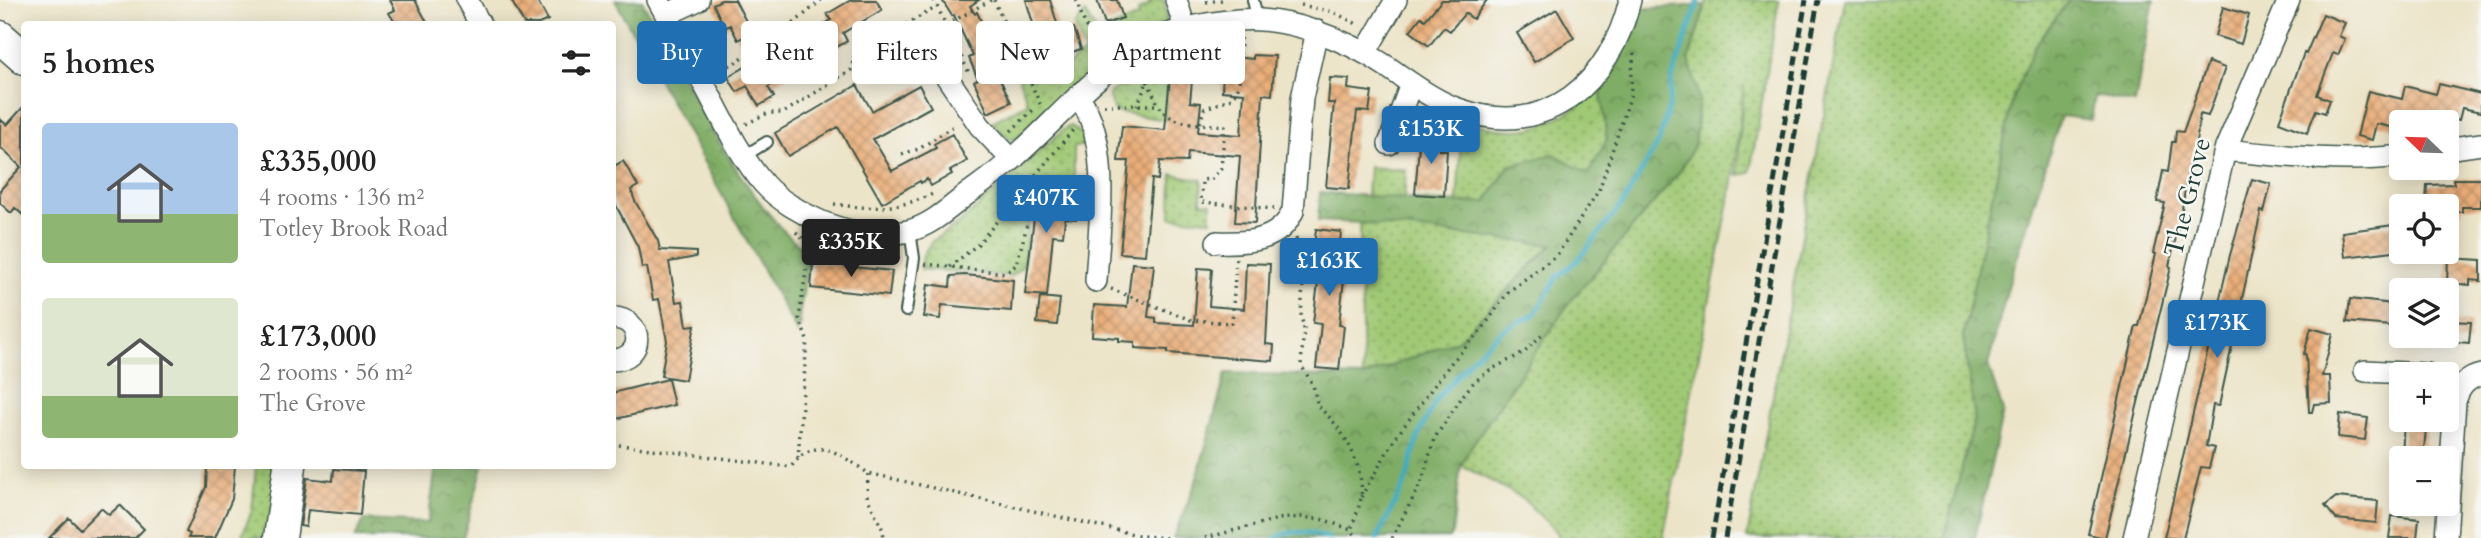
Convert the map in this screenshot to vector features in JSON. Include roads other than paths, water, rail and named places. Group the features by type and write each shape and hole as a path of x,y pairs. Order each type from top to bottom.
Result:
{"street":[{"path":"467,0 478,21"},
{"path":"698,0 662,8 744,156 766,187 814,218 839,229 858,233 910,231 932,221 1084,105 1101,84"},
{"path":"1176,0 1183,21"},
{"path":"1365,53 1396,0"},
{"name":"The Grove","path":"2134,538 2225,150 2289,0"},
{"path":"1242,21 1288,24 1317,31 1365,53 1411,84 1459,110 1484,117 1530,116 1554,108 1590,82 1613,50 1628,9"},
{"path":"1227,242 1254,242 1282,229 1291,216 1302,98 1317,31"},
{"path":"0,37 21,55"},
{"path":"951,84 996,145 1012,160"},
{"path":"1389,144 1411,84"},
{"path":"1084,105 1098,156 1100,197 1096,281"},
{"path":"2459,147 2481,144"},
{"path":"2225,150 2307,158 2389,157"},
{"path":"616,319 631,323 637,335 631,354 616,359"},
{"path":"2365,371 2389,372"},
{"path":"2459,385 2481,375"},
{"path":"2446,538 2453,432"},
{"path":"279,538 290,469"}],"lane":[{"path":"1250,20 1253,0"},
{"path":"744,156 767,142"},
{"path":"905,310 914,258 910,231"}],"waterway":[{"path":"1377,538 1405,483 1419,434 1436,400 1472,358 1503,330 1535,314 1558,276 1577,261 1624,202 1659,141 1669,106 1672,78 1699,0"},
{"path":"1276,538 1288,533 1302,532 1328,538"}],"railway":[{"path":"1712,538 1806,0"},
{"path":"1725,538 1818,0"}]}
